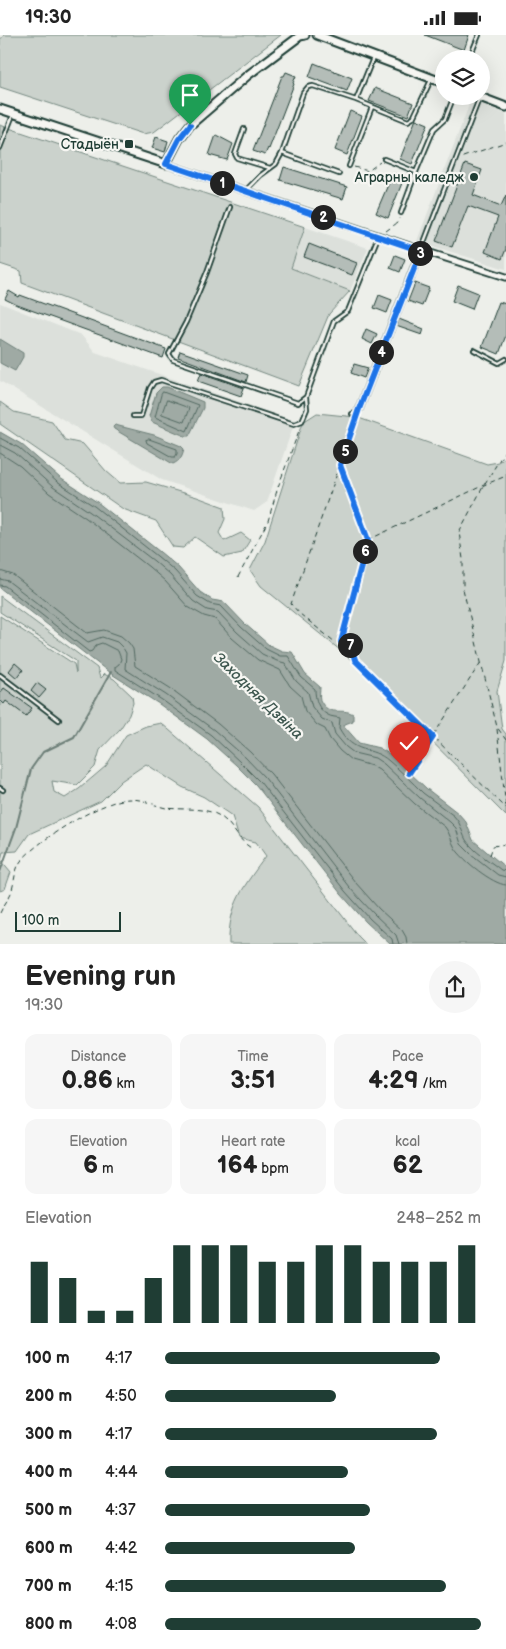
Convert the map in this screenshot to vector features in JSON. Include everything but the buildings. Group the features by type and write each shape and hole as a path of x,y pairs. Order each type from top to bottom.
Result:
{"street":[{"path":"166,164 179,139 190,125 256,69 305,35"},
{"path":"317,35 433,78"},
{"path":"490,101 506,107"},
{"path":"0,109 379,235 421,251 506,277"},
{"path":"359,409 421,251"}],"lane":[{"path":"473,50 479,35"},
{"path":"356,101 373,56"},
{"path":"245,191 261,175 276,164 282,153 303,93 308,87 313,86 408,121 413,118 433,78"},
{"path":"401,213 434,129 445,119 450,105"},
{"path":"421,251 475,105"},
{"path":"349,166 372,107"},
{"path":"0,148 14,113"},
{"path":"244,129 235,154 237,158 270,168"},
{"path":"282,153 339,174"},
{"path":"384,159 416,172"},
{"path":"230,207 207,272 170,354 173,360 298,403 306,397"},
{"path":"133,416 141,416 150,388 154,382 162,379 294,424 302,421 307,409 306,397 334,321 348,311 379,235"},
{"path":"474,350 499,363 506,359"},
{"path":"352,414 356,413 359,409"},
{"path":"0,675 59,720"}],"path":[{"path":"455,160 506,142"},
{"path":"349,166 368,171 384,159"},
{"path":"379,235 397,223 401,213"},
{"path":"359,409 291,604 300,614 335,642 350,642 355,660 506,808"},
{"path":"238,577 268,521 302,421"},
{"path":"506,449 459,531 463,559 463,589 497,727 506,808"},
{"path":"340,465 368,540 341,642"},
{"path":"368,540 506,476"},
{"path":"409,773 481,662"},
{"path":"497,727 506,741"},
{"path":"0,913 11,893 21,861 50,836 92,811 112,802 128,799 144,800 164,808 217,814 231,827 244,844 253,849"},
{"path":"490,855 493,846 506,844"}],"shaded area":[{"path":"4,35 281,35 154,132 143,134 0,87 0,40"},
{"name":"Аграрны каледж","path":"469,105 484,105 506,114 506,269 417,241"},
{"path":"0,125 305,227 291,268 350,291 329,314 299,386 22,283 21,271 0,264"},
{"path":"305,227 368,248 350,291 291,268"},
{"path":"0,303 81,335 95,352 295,421 267,502 254,511 162,480 0,381"},
{"path":"0,402 14,412 52,421 65,440 83,444 106,471 120,483 146,482 224,507 225,519 219,533 224,541 241,533 250,540 242,553 224,557 195,537 183,548 173,547 156,521 123,509 0,424"},
{"path":"317,413 356,417 487,464 498,462 506,456 506,661 497,691 502,729 506,734 506,816 346,655 261,586 250,570 265,541 303,422"},
{"path":"0,596 97,668 100,678 104,674 114,679 132,696 133,703 129,715 120,729 100,750 95,767 77,785 52,781 54,792 65,798 79,789 106,766 126,735 146,726 161,723 258,807 366,944 229,944 229,930 234,907 244,887 266,856 256,842 239,838 232,816 204,797 182,787 146,764 121,781 101,801 29,834 17,851 3,852 1,860 11,872 5,889 0,891 0,616 74,664 76,673 76,661 0,612"}],"water":[{"path":"0,339 23,353 23,357 15,371 0,363"},
{"path":"162,387 167,387 203,402 203,408 189,436 152,422 149,416 156,393"},
{"path":"115,425 154,435 184,449 181,456 173,464 114,429"},
{"name":"Заходняя Дзвіна","path":"0,432 21,444 60,478 97,502 160,552 178,567 200,592 212,600 224,602 269,645 282,651 292,652 305,674 320,687 320,700 327,709 353,714 353,721 344,726 359,743 379,748 391,755 427,789 458,813 466,822 473,840 506,868 506,944 390,944 366,922 341,894 256,785 236,765 207,739 159,704 110,673 0,588"}],"waterway":[{"path":"0,872 16,828 31,769 43,752 74,737 111,672"}],"place":[{"name":"Стадыён","path":"129,144"},
{"name":"Аграрны каледж","path":"474,177"}],"route":[{"path":"190,125 179,139 166,164 379,235 421,251 359,409 340,465 368,540 341,642 350,642 355,660 433,737 409,773"}]}
